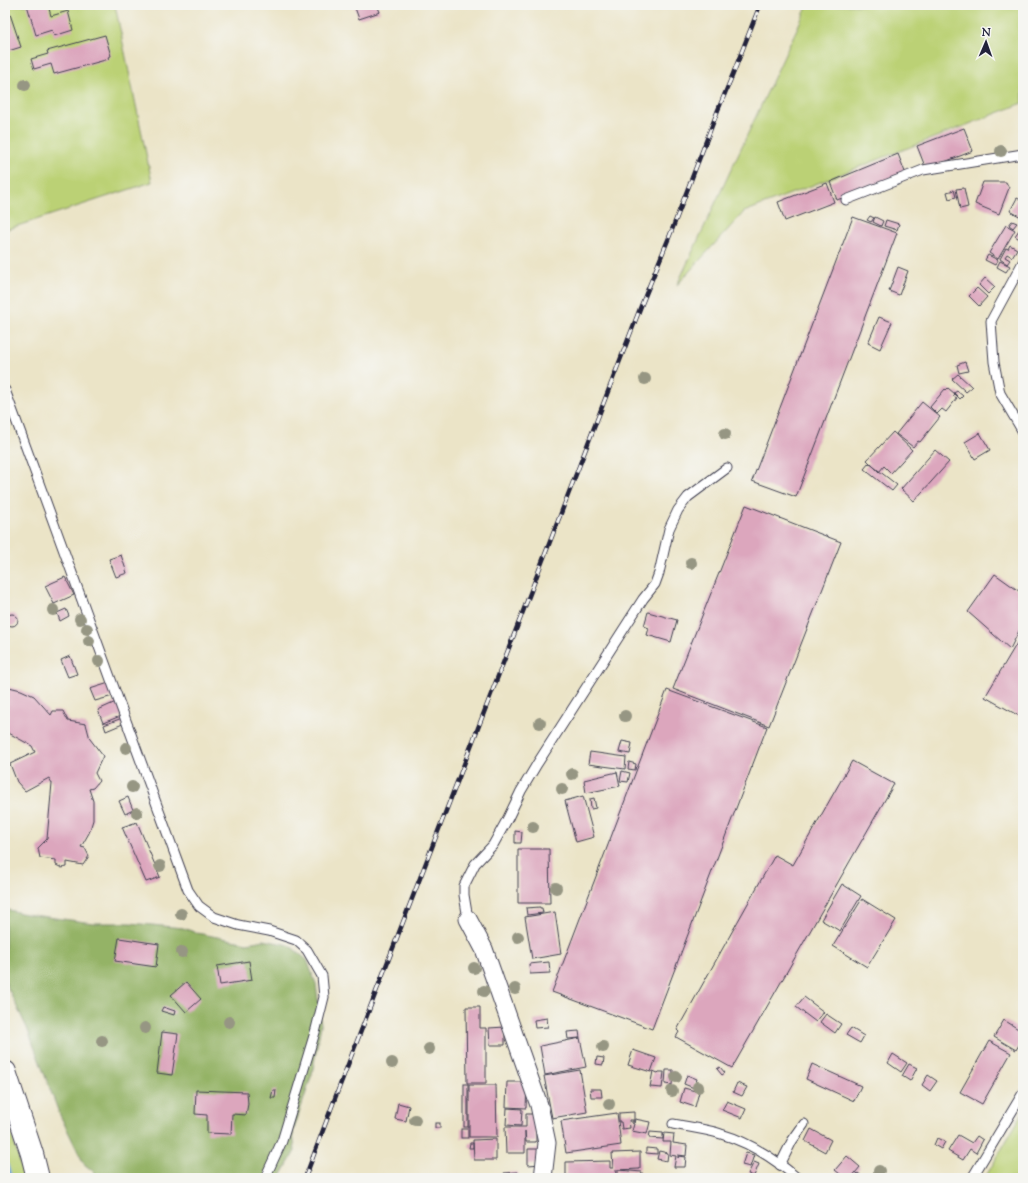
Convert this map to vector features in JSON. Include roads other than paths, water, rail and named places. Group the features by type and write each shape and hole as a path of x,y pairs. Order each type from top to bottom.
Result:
{"street":[{"path":"468,919 484,949 539,1105 547,1143 543,1178"},
{"path":"7,1086 32,1154 38,1178"}],"lane":[{"path":"846,200 923,170 1023,154"},
{"path":"1023,262 991,321 994,362 1000,393 1023,432"},
{"path":"5,390 188,890 199,906 214,917 238,925 269,931 296,940 307,950 322,976 324,997 316,1029 282,1141 265,1178"},
{"path":"468,919 464,886 475,864 493,845 537,764 654,584 659,572 669,529 678,510 688,497 727,468"},
{"path":"972,1178 1023,1093"},
{"path":"673,1124 720,1133 747,1143 797,1178"},
{"path":"780,1165 792,1141 804,1124"}],"waterway":[{"path":"5,1165 9,1178"}],"railway":[{"path":"305,1178 641,306 760,5"}]}
